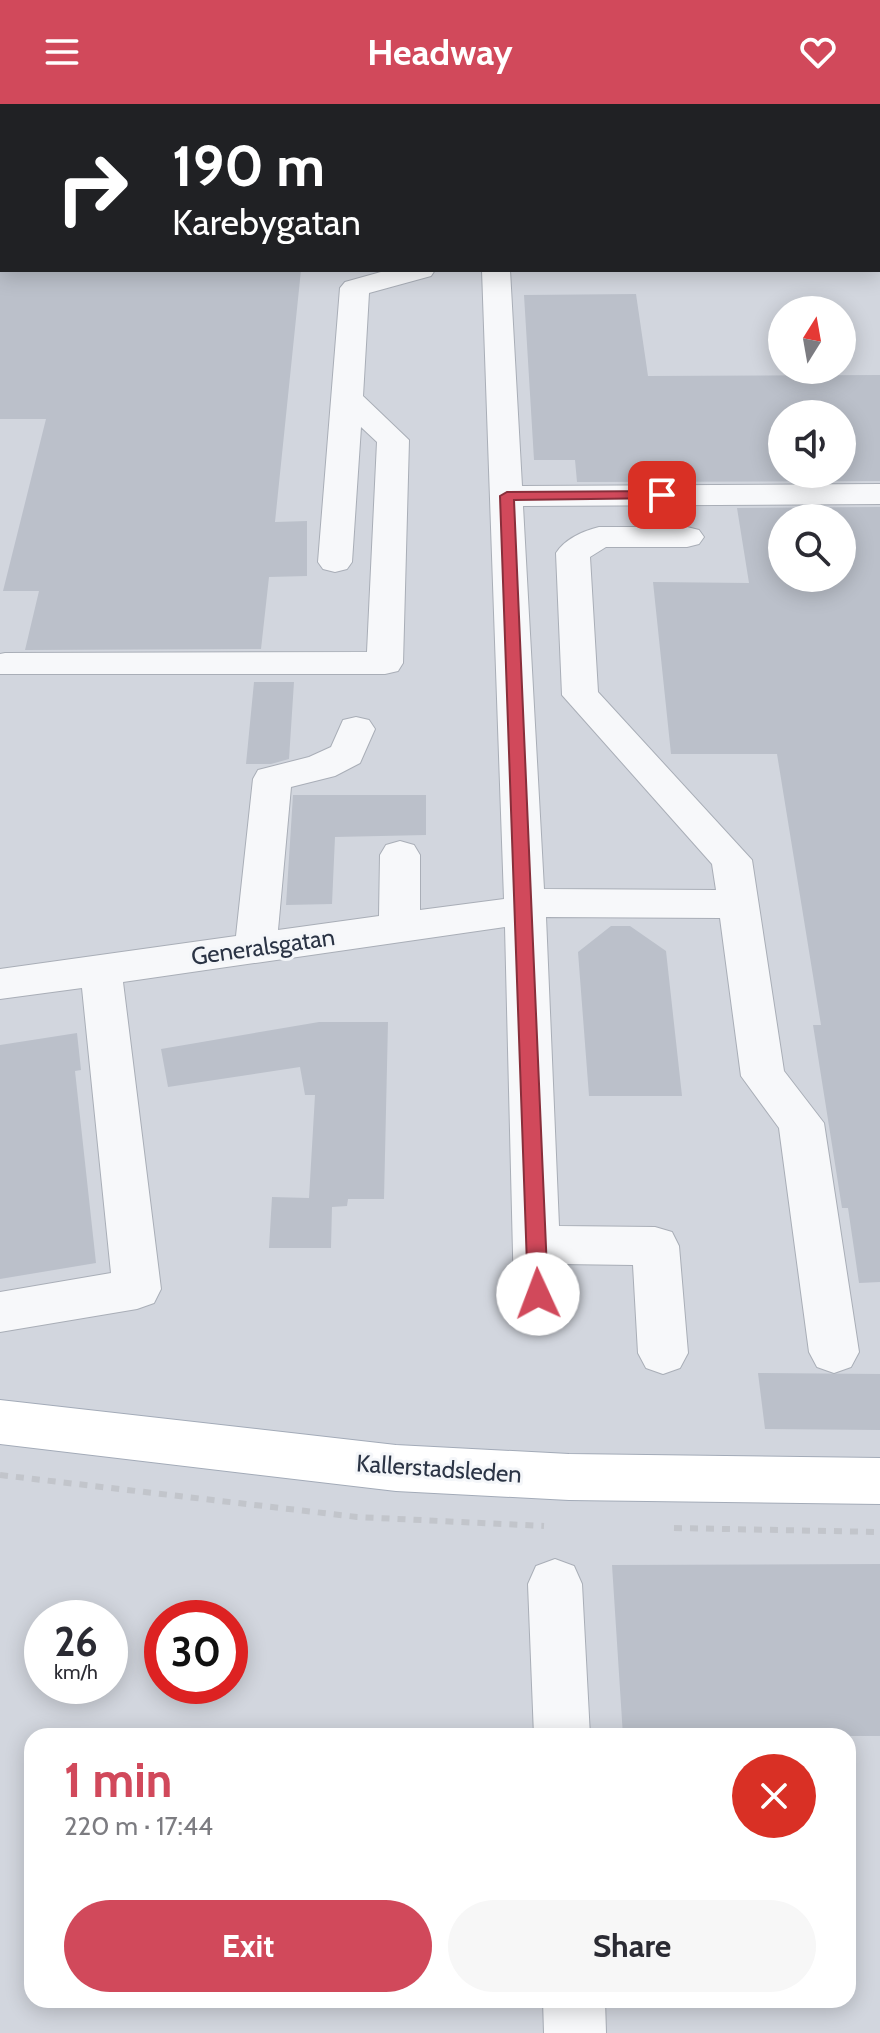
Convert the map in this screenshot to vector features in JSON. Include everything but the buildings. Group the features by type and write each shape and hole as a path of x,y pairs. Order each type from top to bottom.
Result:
{"main road":[{"name":"Kallerstadsleden","path":"0,1422 396,1468 569,1477 880,1481"}],"street":[{"path":"335,562 355,288 414,272"},
{"path":"496,272 525,906 538,1294"},
{"path":"5,664 385,663 393,440 347,398"},
{"path":"507,496 880,494"},
{"path":"687,537 599,537 573,553 580,695 732,860 763,1076 801,1123 834,1352"},
{"path":"256,948 272,779 321,767 347,754 356,729"},
{"path":"400,855 400,927"},
{"name":"Generalsgatan","path":"0,984 400,927 525,906 738,904"},
{"path":"0,1312 137,1289 101,970"},
{"path":"536,1245 655,1246 663,1353"},
{"path":"555,1584 562,1728"},
{"path":"574,2008 575,2033"}],"shaded area":[{"path":"0,272 880,272 880,2033 0,2033"}],"route":[{"path":"538,1294 507,496 662,495"}]}
